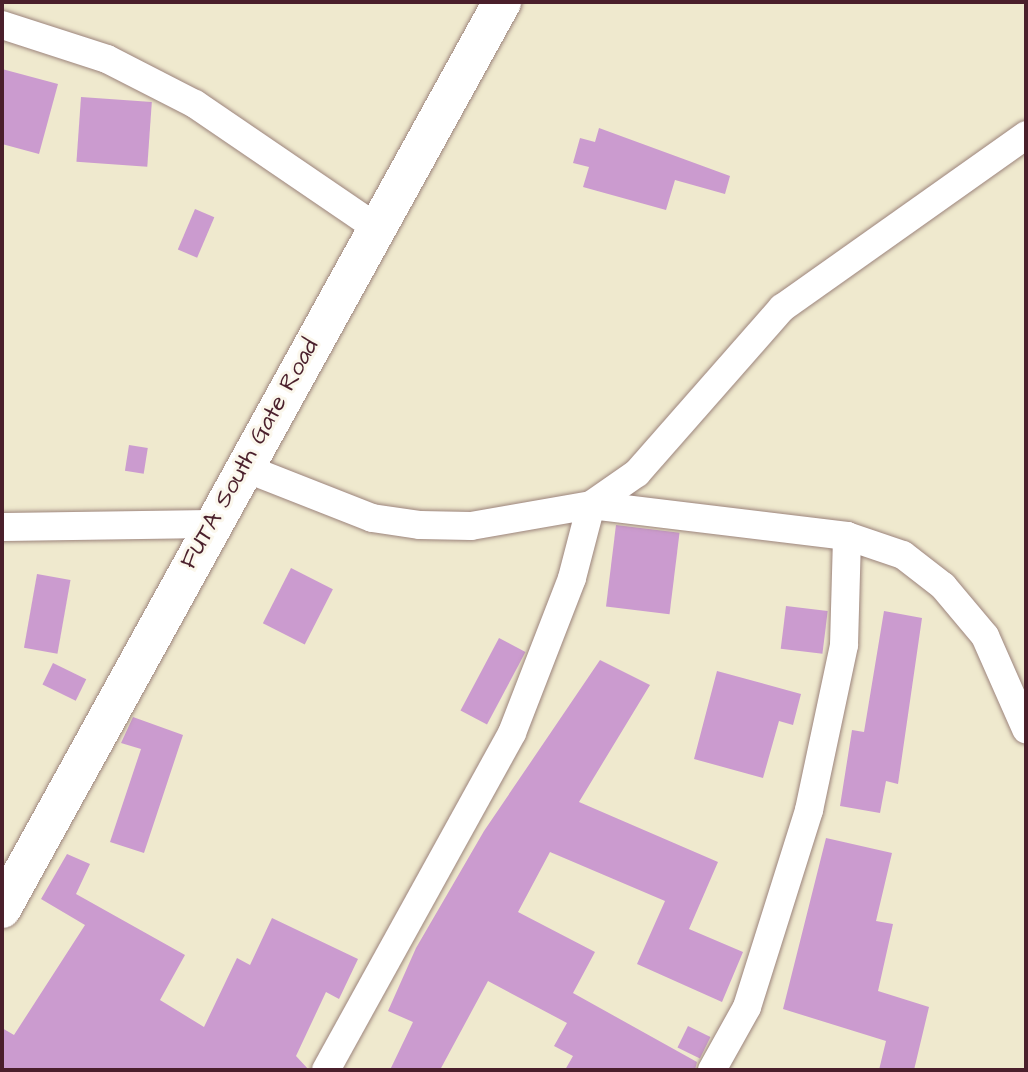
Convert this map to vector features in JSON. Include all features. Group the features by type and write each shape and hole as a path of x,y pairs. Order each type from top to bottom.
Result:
{"main road":[{"name":"FUTA South Gate Road","path":"2,909 245,468 374,226 502,2"}],"street":[{"path":"2,25 107,59 195,104 374,226"},
{"path":"326,1070 512,733 572,578 591,505 637,473 782,308 1026,135"},
{"path":"245,468 372,518 420,525 471,526 591,505 847,536 903,555 943,586 985,636 1026,729"},
{"path":"2,527 213,524"},
{"path":"712,1070 747,1007 809,810 844,645 847,536"}],"building":[{"path":"2,69 58,84 39,154 2,144"},
{"path":"81,97 152,102 147,167 76,162"},
{"path":"599,128 730,176 725,194 675,180 666,210 583,187 589,167 573,163 580,138 595,142"},
{"path":"195,209 214,217 197,258 178,250"},
{"path":"129,445 148,448 144,474 125,471"},
{"path":"616,525 680,533 670,614 606,606"},
{"path":"291,568 333,589 305,645 263,623"},
{"path":"37,574 70,580 57,654 24,648"},
{"path":"786,606 828,611 822,654 781,649"},
{"path":"884,611 922,618 898,784 886,781 880,813 840,806 852,730 864,732"},
{"path":"499,638 525,652 487,724 461,710"},
{"path":"600,660 650,685 579,802 718,862 689,929 743,952 722,1002 637,964 665,901 550,852 518,912 595,952 573,993 697,1062 695,1070 565,1070 573,1056 554,1046 567,1023 488,981 440,1070 390,1070 413,1022 388,1011 416,948 484,831"},
{"path":"53,663 86,679 76,701 42,685"},
{"path":"717,671 801,694 793,725 779,721 763,778 694,759"},
{"path":"133,717 183,735 144,853 110,842 141,749 121,743"},
{"path":"826,838 892,853 876,921 893,924 878,991 929,1007 914,1070 879,1070 886,1041 783,1009"},
{"path":"67,854 90,864 76,894 185,955 160,1000 204,1027 237,958 250,965 272,918 358,959 339,999 326,992 296,1056 309,1070 2,1070 2,1028 14,1035 85,925 41,899"},
{"path":"688,1026 710,1037 700,1059 677,1048"}]}
